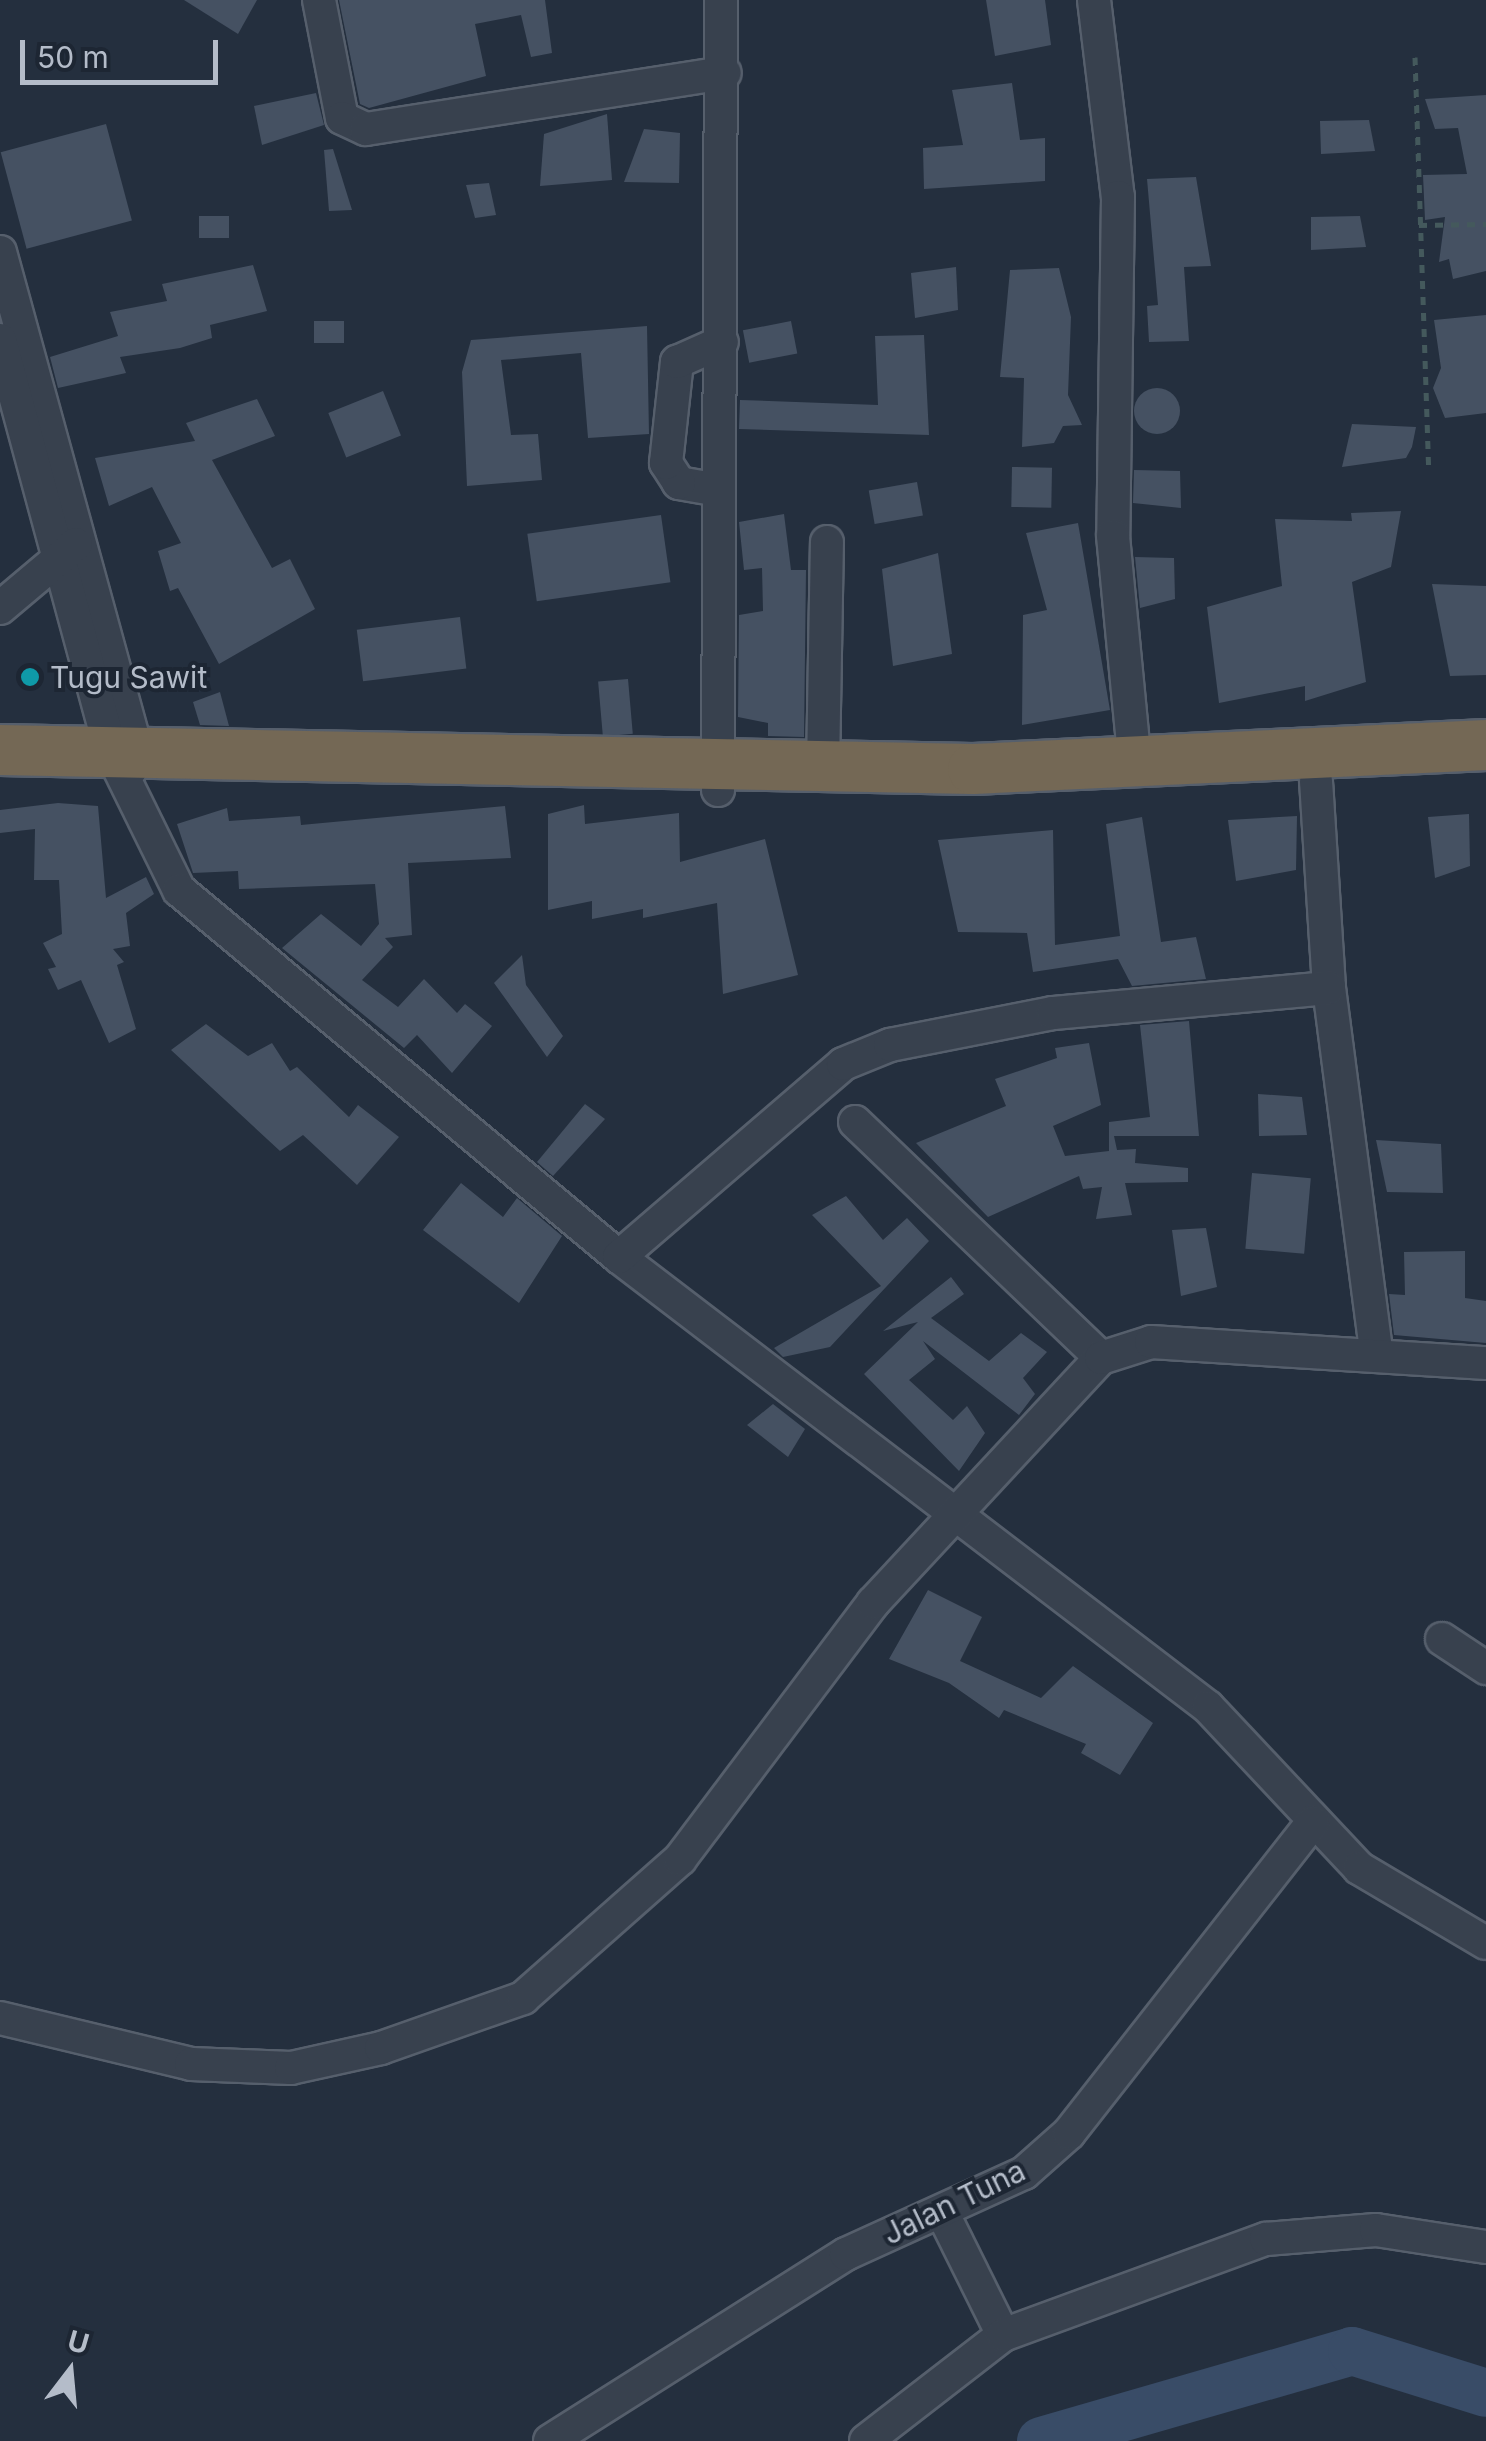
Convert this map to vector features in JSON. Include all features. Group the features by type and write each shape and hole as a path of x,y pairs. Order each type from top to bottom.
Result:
{"highway":[{"path":"718,778 823,768 1135,766 1486,745"},
{"path":"0,750 125,761 1125,791 1486,772"},
{"path":"0,778 125,761"}],"street":[{"path":"319,0 342,118 366,130 726,73"},
{"path":"718,778 713,489 722,342 726,73 721,0"},
{"path":"1094,0 1118,197 1113,536 1135,766"},
{"path":"0,252 125,761 164,869 204,916 619,1257 1208,1707 1359,1868 1486,1943"},
{"path":"0,340 71,546"},
{"path":"713,489 679,483 666,463 677,362 722,342"},
{"path":"823,768 826,542"},
{"path":"0,608 71,546"},
{"path":"1316,781 1330,988 1376,1350"},
{"path":"619,1257 843,1064 890,1046 1053,1013 1330,988"},
{"path":"855,1122 1100,1358"},
{"path":"0,2018 191,2064 291,2068 380,2048 523,1998 680,1859 873,1603 1100,1358 1151,1342 1376,1350 1486,1364"},
{"path":"1442,1639 1486,1668"},
{"name":"Jalan Tuna","path":"550,2441 846,2254 944,2214 1024,2172 1069,2133 1313,1822"},
{"path":"944,2214 1002,2335"},
{"path":"866,2441 1002,2335 1266,2240 1376,2230 1486,2247"}],"path":[{"path":"1414,57 1429,472"},
{"path":"1419,225 1486,224"}],"building":[{"path":"184,0 257,0 238,34"},
{"path":"339,0 545,0 552,53 531,57 521,15 475,24 486,76 369,108 360,104"},
{"path":"986,0 1045,0 1051,45 995,56"},
{"path":"1012,83 1020,140 1045,138 1045,181 924,189 923,148 963,145 952,90"},
{"path":"316,93 324,125 262,145 254,106"},
{"path":"1486,95 1486,271 1453,279 1449,259 1439,262 1445,217 1425,220 1423,175 1467,174 1458,128 1435,129 1425,99"},
{"path":"607,114 612,180 540,186 544,134"},
{"path":"1369,120 1375,151 1321,154 1320,121"},
{"path":"106,124 132,221 27,249 1,152"},
{"path":"644,129 680,133 679,183 624,182"},
{"path":"333,149 352,210 329,211 324,150"},
{"path":"1196,177 1211,266 1184,267 1189,341 1149,342 1147,306 1158,305 1147,179"},
{"path":"489,183 496,215 475,218 466,185"},
{"path":"199,216 229,216 229,238 199,238"},
{"path":"1360,216 1366,247 1311,250 1311,217"},
{"path":"253,265 267,311 210,325 212,338 180,348 120,357 126,373 58,388 50,357 118,336 110,312 167,301 162,284"},
{"path":"956,267 958,310 915,318 911,273"},
{"path":"1059,268 1071,317 1068,395 1082,425 1063,426 1054,443 1022,447 1024,378 1000,377 1010,270"},
{"path":"1486,315 1486,413 1445,418 1433,388 1441,368 1434,320"},
{"path":"314,321 344,321 344,343 314,343"},
{"path":"791,321 797,353 749,363 743,330"},
{"path":"647,326 649,434 588,438 581,353 501,360 511,435 538,434 542,480 467,486 462,372 471,340"},
{"path":"924,335 929,435 739,429 740,400 878,405 875,336"},
{"path":"1157,388 1173,395 1180,411 1173,427 1157,434 1141,427 1134,411 1141,395"},
{"path":"383,391 401,436 346,458 328,413"},
{"path":"257,399 275,436 212,460 272,568 290,559 315,609 219,664 178,588 170,591 158,551 181,543 152,487 109,506 95,458 195,441 186,423"},
{"path":"1352,424 1416,427 1412,447 1406,458 1342,467"},
{"path":"1012,467 1052,468 1051,508 1011,507"},
{"path":"1134,470 1180,471 1181,508 1133,503"},
{"path":"917,482 923,515 875,524 869,491"},
{"path":"1401,511 1391,567 1352,582 1366,682 1305,701 1305,686 1219,703 1207,607 1282,586 1275,519 1352,521 1351,513"},
{"path":"784,514 791,570 806,570 804,737 768,736 768,723 738,717 739,615 763,611 762,568 744,570 739,522"},
{"path":"661,515 670,582 537,601 527,534"},
{"path":"1078,523 1110,710 1022,725 1023,615 1047,610 1026,533"},
{"path":"938,553 952,654 893,666 882,569"},
{"path":"1135,557 1174,558 1175,599 1140,608"},
{"path":"1432,584 1486,586 1486,675 1450,676"},
{"path":"460,617 466,669 363,681 357,630"},
{"path":"628,679 633,734 603,736 598,682"},
{"path":"220,692 229,726 200,725 193,702"},
{"path":"58,803 98,806 106,898 146,877 154,894 126,913 130,946 113,949 124,962 117,965 136,1029 109,1043 81,980 58,990 48,969 56,967 43,943 62,934 59,880 34,880 35,829 0,833 0,810"},
{"path":"584,805 585,824 679,813 680,862 765,839 798,975 723,994 717,903 643,918 643,909 592,919 592,901 548,910 548,814"},
{"path":"505,806 511,858 408,863 412,935 385,938 393,947 362,980 398,1007 424,979 457,1013 465,1004 492,1026 452,1073 417,1035 404,1048 282,948 321,914 361,946 379,924 375,884 239,889 238,871 193,873 177,824 227,808 229,821 300,816 301,825"},
{"path":"1469,814 1470,866 1435,878 1428,817"},
{"path":"1297,816 1296,870 1236,881 1228,820"},
{"path":"1142,817 1161,942 1196,937 1206,979 1132,986 1118,959 1033,972 1027,933 958,932 938,840 1053,830 1055,945 1120,936 1106,824"},
{"path":"522,955 526,985 563,1036 547,1057 494,983"},
{"path":"1189,1021 1199,1136 1114,1136 1117,1150 1136,1149 1135,1163 1188,1168 1188,1182 1125,1183 1132,1215 1096,1219 1102,1187 1083,1189 1079,1176 988,1217 916,1143 1006,1106 995,1079 1057,1058 1055,1048 1089,1043 1101,1105 1053,1126 1065,1156 1109,1151 1109,1122 1150,1117 1140,1025"},
{"path":"206,1024 248,1056 272,1043 290,1071 297,1067 349,1117 358,1105 399,1137 357,1185 303,1135 280,1151 171,1050"},
{"path":"1258,1094 1302,1097 1307,1135 1259,1136"},
{"path":"585,1104 605,1119 553,1176 537,1162"},
{"path":"1376,1140 1441,1144 1443,1193 1387,1192"},
{"path":"1252,1173 1311,1178 1304,1254 1245,1249"},
{"path":"461,1183 503,1217 517,1198 562,1236 519,1303 423,1230"},
{"path":"846,1196 883,1240 907,1218 929,1241 830,1347 783,1357 774,1348 881,1286 812,1215"},
{"path":"1206,1228 1217,1287 1181,1296 1172,1230"},
{"path":"1465,1251 1465,1298 1486,1301 1486,1343 1394,1335 1389,1294 1405,1295 1404,1252"},
{"path":"951,1277 964,1294 931,1318 989,1361 1021,1333 1047,1352 1023,1378 1035,1394 1019,1415 923,1341 935,1359 909,1380 953,1420 967,1406 985,1433 959,1471 864,1374 918,1322 883,1331"},
{"path":"773,1404 805,1429 788,1457 747,1425"},
{"path":"928,1590 982,1617 960,1661 1041,1698 1073,1666 1153,1723 1120,1775 1081,1753 1086,1744 1004,1710 999,1718 949,1683 889,1659"}],"waterway":[{"path":"1041,2441 1352,2351 1486,2393"}],"place":[{"name":"Tugu Sawit","path":"30,677"}]}
